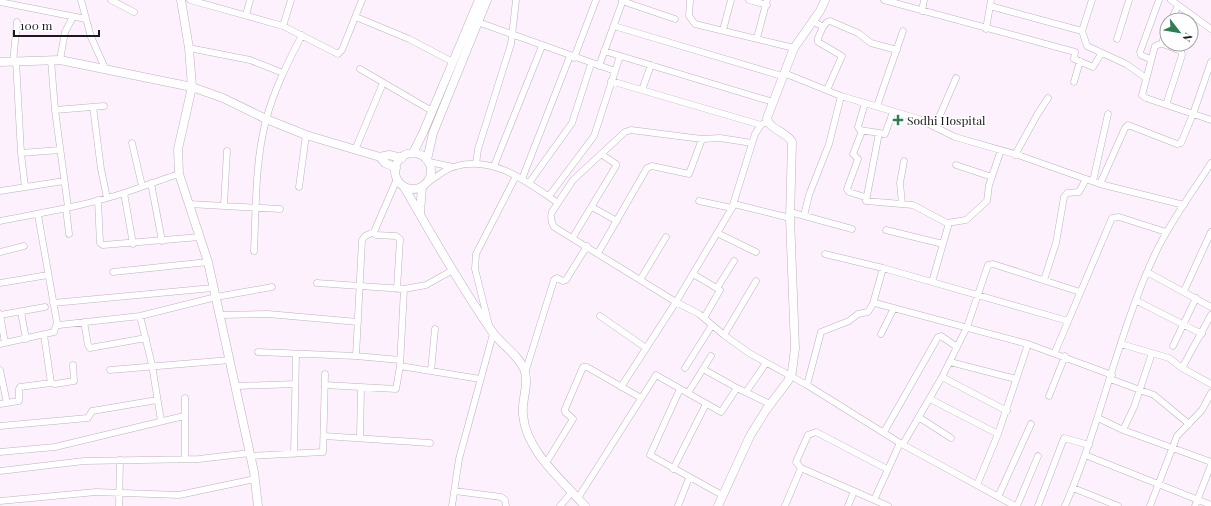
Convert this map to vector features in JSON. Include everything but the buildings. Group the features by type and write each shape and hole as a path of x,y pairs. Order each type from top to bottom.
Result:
{"street":[{"path":"81,0 86,19 105,68"},
{"path":"111,0 134,12"},
{"path":"180,0 190,48 192,87 178,149 179,174 208,262 237,386 255,479 258,506"},
{"path":"190,0 283,26 338,54 342,50 362,0"},
{"path":"246,15 250,0"},
{"path":"283,26 291,0"},
{"path":"420,214 424,185 431,173 428,161 433,133 474,21 479,0"},
{"path":"412,153 432,111 452,62 487,0"},
{"path":"476,164 478,149 513,35 516,0"},
{"path":"452,506 459,458 492,331 475,269 476,254 519,177 596,0"},
{"path":"690,0 689,16 691,22 794,48"},
{"path":"723,30 731,0"},
{"path":"749,0 767,2 757,38"},
{"path":"621,387 676,302 733,206 755,134 764,123 794,48 814,21 825,0"},
{"path":"884,0 1075,52"},
{"path":"922,11 924,0"},
{"path":"1092,0 1082,31 1087,46 1101,54 1126,64 1146,78"},
{"path":"1117,39 1129,0"},
{"path":"1150,59 1140,54 1159,0"},
{"path":"1171,0 1211,28"},
{"path":"599,66 623,1 675,19"},
{"path":"0,3 86,19"},
{"path":"986,29 990,3 1082,31"},
{"path":"1175,12 1178,6"},
{"path":"60,60 66,32 73,17"},
{"path":"356,17 410,39 452,62"},
{"path":"474,21 591,64 615,71"},
{"path":"814,21 823,27"},
{"path":"827,90 842,56 841,54 818,42 818,38 827,22 830,21 858,33 871,43 897,50"},
{"path":"17,22 14,62 25,187"},
{"path":"614,26 783,75 840,96 919,119 955,137 1001,150 1100,184 1184,205"},
{"path":"877,106 903,31"},
{"path":"254,251 259,157 266,119 283,73 302,35"},
{"path":"1085,42 1075,52 1074,59 1093,67 1101,54"},
{"path":"1159,44 1155,46 1150,59 1142,96 1211,120"},
{"path":"494,166 542,46"},
{"path":"190,48 243,58 283,73"},
{"path":"604,51 773,102"},
{"path":"1166,105 1182,55 1181,52"},
{"path":"549,196 594,136 620,56"},
{"path":"51,60 69,234"},
{"path":"0,62 60,60 192,87 223,98 266,119 306,135 380,157 389,155 402,158"},
{"path":"1074,82 1080,61"},
{"path":"1100,184 1127,126 1132,126 1179,144 1182,141 1211,62"},
{"path":"529,183 572,123 591,64"},
{"path":"642,90 651,65"},
{"path":"360,69 432,111"},
{"path":"936,128 956,78"},
{"path":"611,81 764,123 788,136 792,142 790,215 795,348 791,376 770,404 750,436 718,506"},
{"path":"355,150 383,83"},
{"path":"804,216 809,195 829,144 840,96"},
{"path":"1015,155 1048,98"},
{"path":"865,103 858,127 862,131 886,133 893,112"},
{"path":"55,110 104,106"},
{"path":"93,107 101,169 107,198"},
{"path":"1044,280 1056,243 1064,197 1067,192 1079,192 1090,180 1108,114"},
{"path":"752,143 720,138 702,139 628,131 573,180 550,216 552,223 554,227 704,318 724,336 766,363 807,385 902,443 1016,506 1038,456"},
{"path":"862,131 853,154 858,160 847,189 849,192 865,197 868,202 914,206 949,223 966,220 985,202 988,197 992,177 1001,150"},
{"path":"865,197 878,133"},
{"path":"299,187 306,135"},
{"path":"598,253 648,167 652,166 689,174 702,139"},
{"path":"132,143 142,186"},
{"path":"21,153 60,150"},
{"path":"224,205 227,152"},
{"path":"356,356 362,240 365,236 374,232 397,179 396,168 402,158 412,153 418,154 428,161 453,167 476,164 494,166 519,177 558,202"},
{"path":"572,237 616,166 616,164 601,154"},
{"path":"380,157 385,163 396,168"},
{"path":"902,204 900,183 904,161"},
{"path":"1065,506 1089,445 1121,344 1147,272 1166,232 1211,163"},
{"path":"956,165 992,177"},
{"path":"404,187 410,189 424,185 453,167"},
{"path":"0,221 38,215 107,198 179,174"},
{"path":"397,179 404,187 453,270 492,331 518,361 525,373"},
{"path":"0,191 64,181"},
{"path":"151,183 162,241"},
{"path":"124,193 133,244"},
{"path":"98,200 102,245 133,244 200,237"},
{"path":"699,201 804,216 852,229"},
{"path":"189,204 280,209"},
{"path":"592,207 617,221"},
{"path":"38,215 57,323 55,325 55,332 2,343 0,314 21,312 45,307"},
{"path":"1055,352 1112,218 1119,217 1166,232"},
{"path":"932,282 949,223"},
{"path":"886,230 943,244"},
{"path":"374,232 376,235 396,236 400,239 396,289"},
{"path":"1184,291 1211,232"},
{"path":"717,233 756,252"},
{"path":"640,280 666,237"},
{"path":"0,252 24,246"},
{"path":"585,506 546,463 531,441 524,425 522,412 525,373 554,280 557,278 563,281 566,280 587,246"},
{"path":"825,254 884,268 1068,321"},
{"path":"717,288 734,260"},
{"path":"113,272 208,262"},
{"path":"874,500 887,469 902,443 920,418 967,327 987,267 990,264 1080,292"},
{"path":"807,385 821,332 849,321 858,314 868,312 874,302 884,268"},
{"path":"317,283 404,289 426,285 453,270"},
{"path":"1147,272 1211,307"},
{"path":"693,274 720,291 704,318"},
{"path":"0,283 48,275"},
{"path":"724,336 756,281"},
{"path":"57,323 61,325 140,316 216,297 272,287"},
{"path":"53,303 213,288"},
{"path":"325,385 396,389 400,363 404,289"},
{"path":"1173,346 1196,298"},
{"path":"1137,301 1183,326 1202,334"},
{"path":"874,302 1055,352 1154,395 1189,424"},
{"path":"882,334 894,308"},
{"path":"21,312 26,338"},
{"path":"220,315 268,314 358,322"},
{"path":"1182,368 1202,334 1211,315"},
{"path":"140,316 152,365 161,421"},
{"path":"600,316 646,348"},
{"path":"84,322 88,346 90,348 146,338"},
{"path":"685,368 712,325"},
{"path":"431,371 435,329"},
{"path":"44,335 51,382"},
{"path":"884,432 938,337 941,336 957,347"},
{"path":"977,485 1007,411 1028,344"},
{"path":"1121,344 1169,358 1182,368 1211,384"},
{"path":"258,352 356,356 400,363 431,371 480,380"},
{"path":"1123,430 1134,407 1152,353"},
{"path":"294,454 296,354"},
{"path":"688,393 711,356"},
{"path":"1050,396 1065,356"},
{"path":"110,370 152,365 230,360"},
{"path":"950,362 1016,379"},
{"path":"746,392 766,363"},
{"path":"0,370 3,404 19,401 20,387 51,382 55,384 74,381 73,366"},
{"path":"546,463 573,419 565,412 565,409 583,367 587,367 641,398"},
{"path":"703,369 770,404"},
{"path":"0,471 84,461 185,459 250,454 322,453 324,451 325,374"},
{"path":"560,506 575,495 641,398 654,376 657,375 722,412 737,388"},
{"path":"942,378 1007,411"},
{"path":"237,386 295,384"},
{"path":"360,438 361,388"},
{"path":"680,389 650,454 654,459 722,495"},
{"path":"1150,506 1179,433 1202,410 1211,393"},
{"path":"185,398 185,459"},
{"path":"930,399 998,434"},
{"path":"0,426 88,418 92,411 157,400"},
{"path":"673,469 706,404"},
{"path":"0,452 55,447 184,416"},
{"path":"920,418 951,438"},
{"path":"1098,418 1123,430 1172,449 1210,468 1195,506"},
{"path":"998,497 1031,424"},
{"path":"887,469 816,432 808,435 796,460 796,464 802,468 888,506"},
{"path":"324,436 430,443"},
{"path":"1038,506 1064,438 1089,445"},
{"path":"1085,454 1211,505"},
{"path":"119,506 120,460"},
{"path":"785,506 802,468"},
{"path":"678,506 689,478"},
{"path":"0,500 96,492 179,495 255,479"},
{"path":"1073,488 1118,506"},
{"path":"455,491 501,497 505,500 506,506"},
{"path":"848,506 854,491"}],"place":[{"name":"Sodhi Hospital","path":"898,120"}]}
